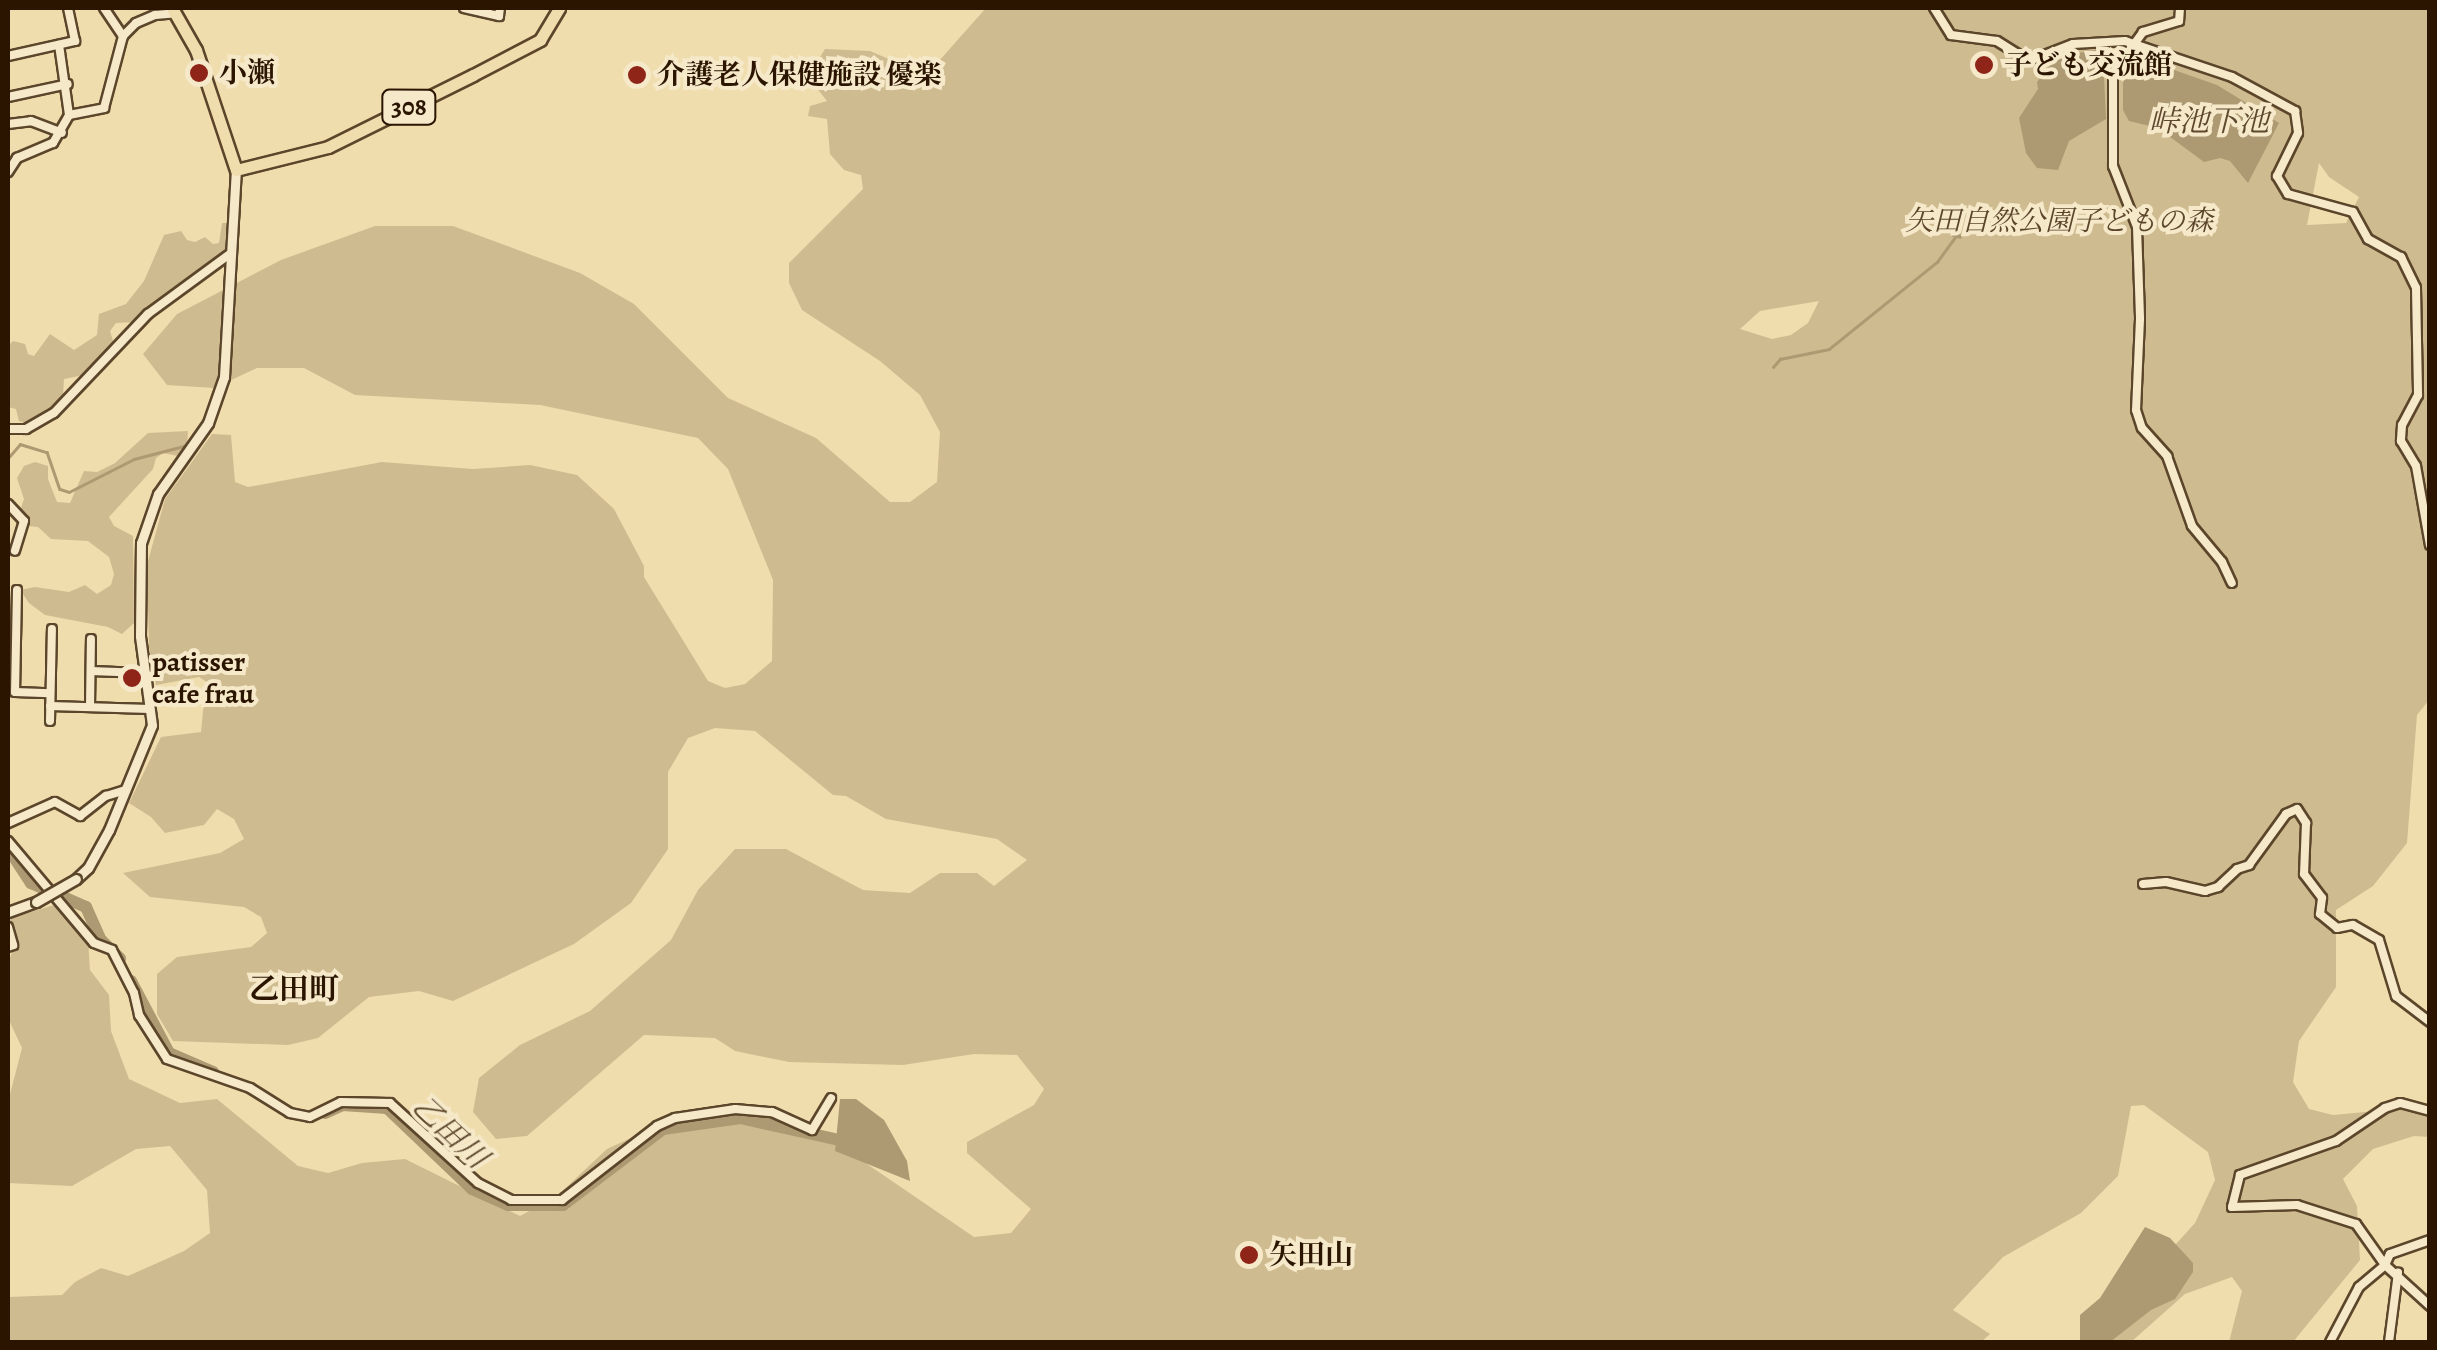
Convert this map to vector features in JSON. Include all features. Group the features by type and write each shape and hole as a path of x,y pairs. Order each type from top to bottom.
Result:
{"highway":[{"name":"308","path":"236,170 339,143 540,40 559,8"},
{"path":"174,10 196,50 236,170"}],"street":[{"path":"8,56 74,40 68,8"},
{"path":"104,8 123,36"},
{"path":"464,8 499,16 500,8"},
{"path":"1934,8 1951,35 1996,41 2029,61 2074,44 2103,39 2134,45 2232,77 2295,111 2298,133 2277,176 2288,194 2352,212 2368,239 2401,257 2416,288 2418,395 2402,425 2400,440 2416,466 2430,545"},
{"path":"2180,8 2179,21 2143,32 2113,73 2113,166 2137,226 2140,319 2136,410 2142,428 2167,456 2192,526 2222,562 2232,583"},
{"path":"69,115 104,108 123,36 142,18 174,10"},
{"path":"8,172 17,158 53,143 62,133 69,115 68,84 59,45"},
{"path":"8,97 68,84"},
{"path":"8,124 31,121 62,133"},
{"path":"8,912 36,902 76,879 98,852 146,747 150,710 140,636 141,543 158,494 208,423 220,390 236,170"},
{"path":"8,428 26,429 54,413 148,314 232,252"},
{"path":"8,504 24,521 15,551"},
{"path":"13,592 15,692 50,693"},
{"path":"50,721 52,629"},
{"path":"90,707 91,639"},
{"path":"91,671 124,672"},
{"path":"50,706 150,710"},
{"path":"8,823 55,802 80,816 106,796 127,790"},
{"path":"2143,884 2166,882 2204,891 2218,887 2237,869 2248,865 2286,814 2298,808 2306,823 2304,874 2322,898 2320,914 2337,928 2353,925 2379,940 2396,996 2430,1022"},
{"path":"8,841 94,942 112,950 134,993 139,1015 167,1059 250,1088 290,1113 310,1117 341,1102 390,1103 478,1183 512,1200 562,1200 657,1126 675,1118 735,1109 772,1112 812,1130 831,1098"},
{"path":"8,927 10,946"},
{"path":"2430,1112 2400,1104 2384,1108 2336,1142 2240,1175 2232,1206 2297,1205 2356,1224 2384,1265 2430,1306"},
{"path":"2330,1342 2359,1286 2384,1265 2394,1250 2430,1240"},
{"path":"2390,1342 2398,1274"}],"green space":[{"name":"矢田自然公園子どもの森","path":"986,8 2429,8 2429,700 2417,715 2407,843 2373,886 2336,910 2336,987 2299,1041 2293,1082 2309,1109 2333,1115 2429,1106 2429,1137 2414,1136 2373,1149 2343,1179 2357,1206 2360,1260 2293,1342 2229,1342 2242,1291 2232,1277 2185,1294 2131,1342 2087,1342 2195,1223 2215,1180 2208,1152 2144,1105 2131,1106 2118,1176 2081,1213 2003,1257 1953,1310 1990,1334 1981,1342 8,1342 8,1297 62,1295 75,1282 101,1268 128,1276 184,1251 210,1233 207,1190 170,1146 136,1149 72,1186 8,1183 8,1102 22,1048 8,1018 8,963 16,942 8,919 54,905 76,911 87,924 90,970 109,995 111,1031 129,1079 180,1103 217,1099 298,1166 328,1173 362,1163 405,1159 520,1216 557,1196 607,1149 671,1119 735,1109 772,1112 826,1136 974,1237 1011,1233 1031,1209 967,1153 967,1142 1034,1105 1044,1089 1017,1055 974,1054 903,1065 789,1062 735,1051 715,1038 644,1035 527,1136 496,1139 473,1112 479,1078 520,1045 590,1011 671,940 698,890 735,849 786,849 863,890 910,893 940,873 977,873 994,886 1027,860 997,839 886,819 846,796 833,795 755,731 715,728 688,738 668,772 668,849 631,903 574,944 453,1001 419,991 369,997 318,1038 288,1045 173,1041 157,1014 157,974 177,957 251,947 267,933 261,917 244,907 150,897 123,873 220,853 244,839 234,819 217,809 204,825 165,833 151,817 129,803 161,737 201,732 204,701 213,686 199,677 156,685 149,647 147,565 165,499 212,434 231,435 235,482 248,487 382,462 473,469 530,465 577,475 614,509 644,566 644,577 708,681 725,688 745,684 772,661 773,580 728,469 698,438 540,405 355,395 304,368 257,368 214,388 167,385 143,354 177,314 281,260 375,226 453,226 580,273 634,304 728,398 816,438 890,502 910,502 937,482 940,432 920,395 880,361 802,310 789,283 789,263 863,189 861,175 844,170 830,154 827,119 808,116 810,106 827,101 808,77 825,49 870,51 917,71 930,71","holes":["2319,163 2329,177 2359,197 2346,223 2307,225","1819,301 1808,323 1791,335 1772,339 1740,329 1760,311"]},
{"path":"222,223 229,223 227,248 221,255 135,322 116,323 110,331 114,344 84,375 64,379 63,395 41,417 29,424 19,421 16,409 8,407 8,346 13,341 25,344 28,354 34,356 50,334 74,350 97,335 99,314 126,304 144,281 164,235 181,231 187,240 195,242 205,237 213,244 219,243"},
{"path":"188,431 187,447 178,456 163,453 156,458 153,469 109,517 114,526 133,536 134,623 122,634 108,627 45,615 29,603 20,590 35,587 69,592 85,585 97,594 111,585 114,574 109,557 88,541 51,539 38,527 28,526 20,511 24,499 17,478 24,466 35,462 48,466 48,479 57,502 70,503 84,471 97,472 115,463 148,433"}],"water":[{"path":"2116,50 2120,56 2104,77 2106,119 2069,141 2058,170 2037,168 2026,153 2019,118 2038,89 2037,82 2051,64 2068,55"},
{"name":"峠池下池","path":"2137,57 2217,85 2279,123 2248,183 2230,161 2220,158 2204,162 2158,128 2129,121 2123,110 2123,83"},
{"path":"840,1099 856,1099 884,1120 907,1161 910,1181 835,1151"},
{"path":"2145,1227 2170,1238 2193,1263 2193,1272 2175,1299 2151,1310 2110,1342 2080,1342 2080,1315 2100,1298"}],"waterway":[{"path":"1954,231 1958,232 1960,237 1953,235 1954,231"},
{"path":"1773,367 1780,359 1829,349 1937,262 1956,236"},
{"path":"8,458 20,444 47,452 60,489 69,492 134,459 184,446"},
{"name":"乙田川","path":"8,848 31,883 86,907 100,939 120,958"},
{"name":"乙田川","path":"131,981 169,1053 213,1072"},
{"name":"乙田川","path":"325,1113 343,1105 387,1108 472,1189 508,1205 563,1205 663,1129 740,1118 835,1139"}],"place":[{"name":"子ども交流館","path":"1984,65"},
{"name":"小瀬","path":"199,73"},
{"name":"介護老人保健施設 優楽","path":"637,75"},
{"name":"patisser cafe frau","path":"132,678"},
{"name":"矢田山","path":"1249,1255"}],"district":[{"name":"乙田町","path":"294,989"}]}
